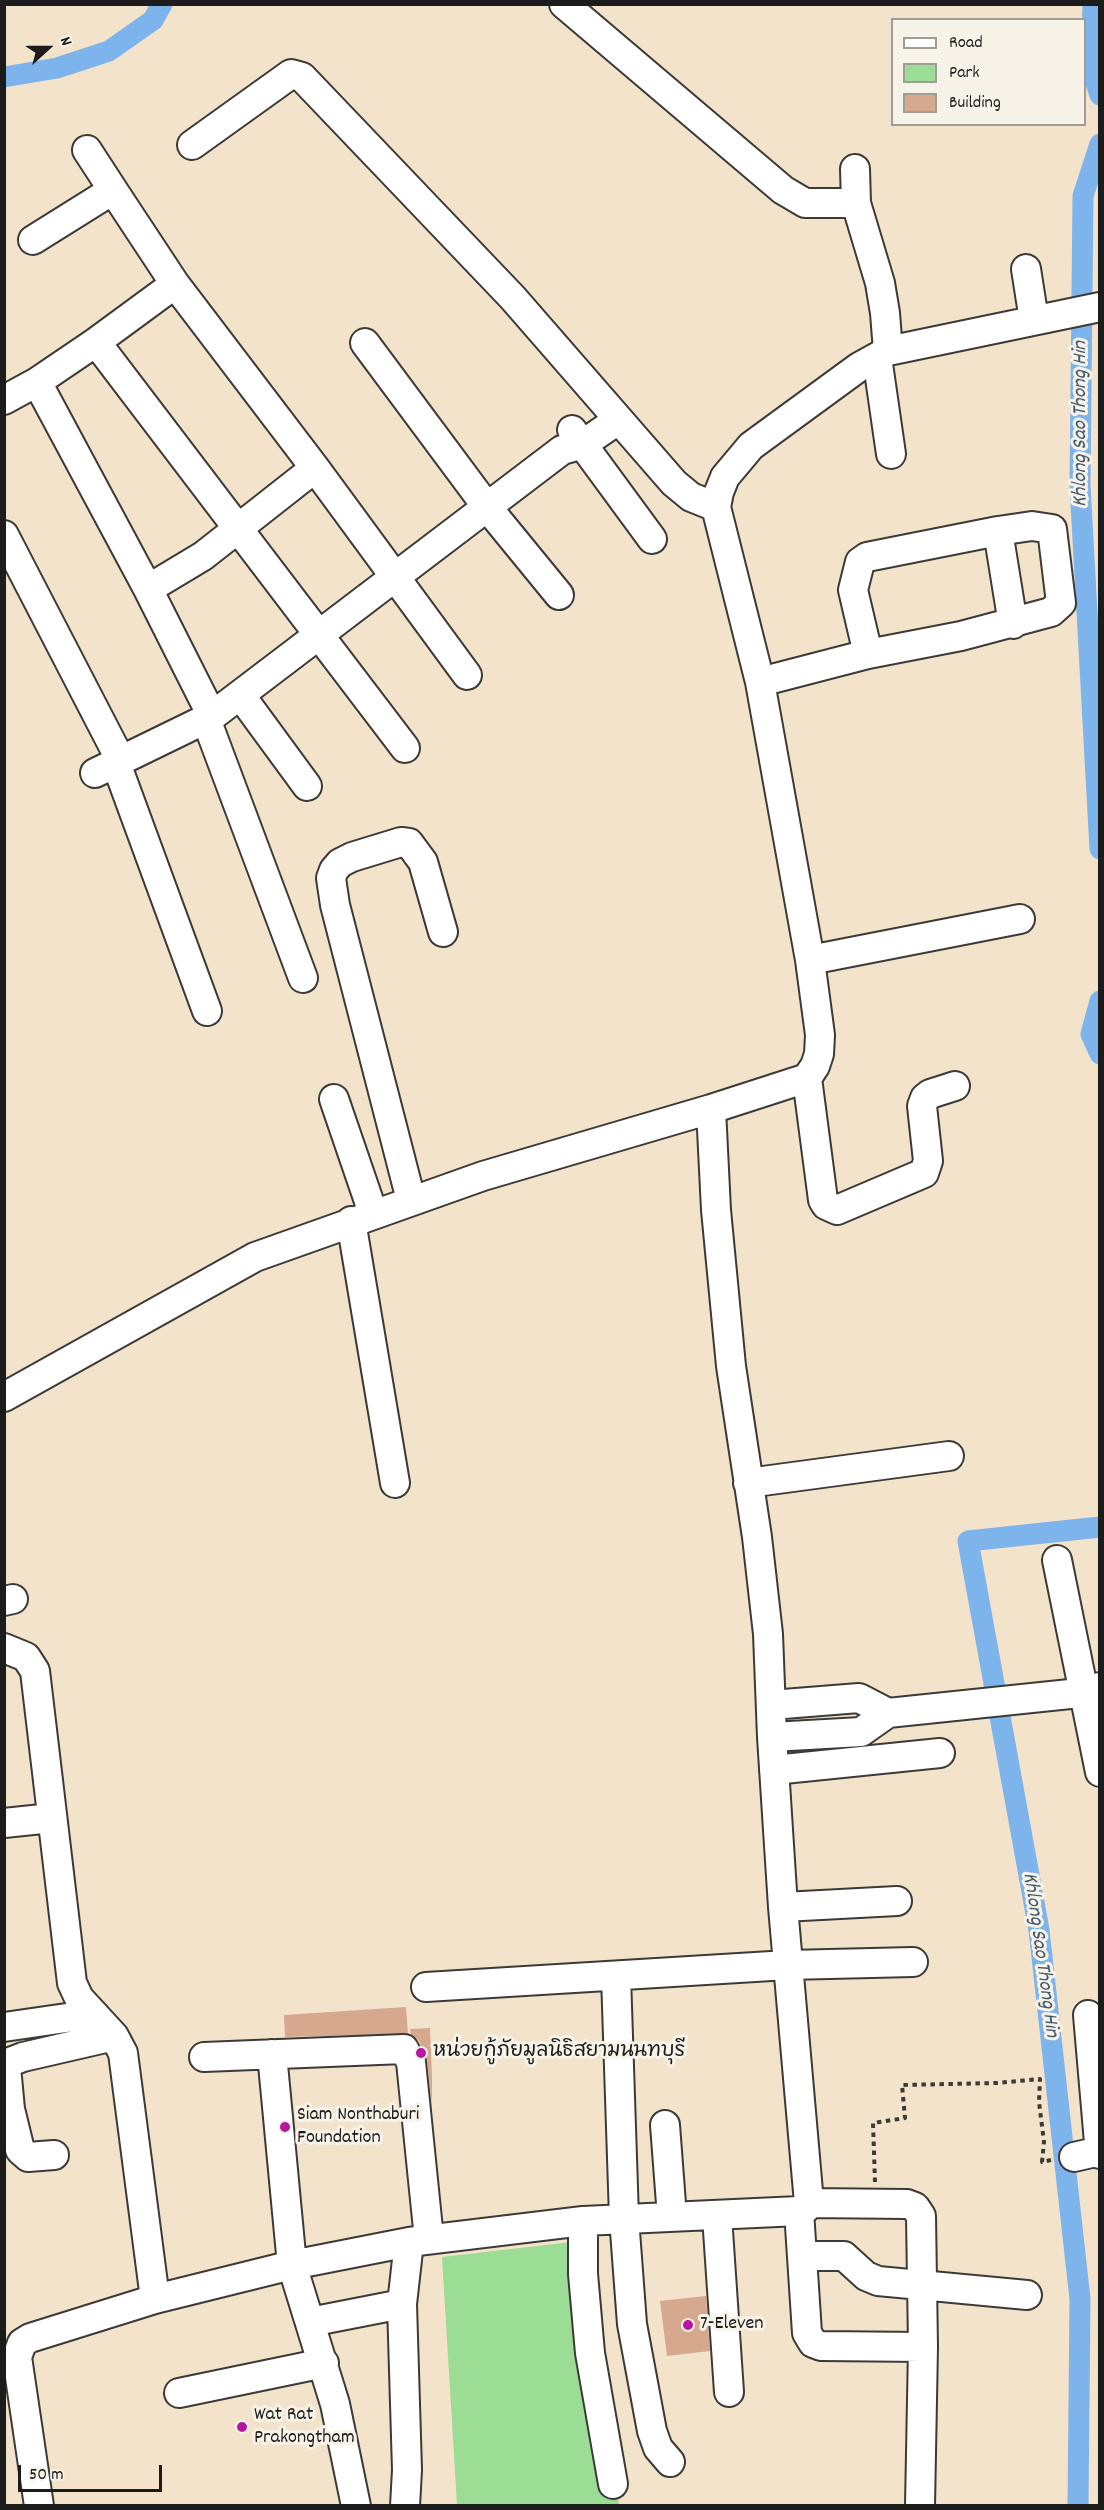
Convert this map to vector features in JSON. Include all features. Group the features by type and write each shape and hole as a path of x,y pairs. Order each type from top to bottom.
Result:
{"street":[{"path":"564,4 783,190 805,203 856,203"},
{"path":"192,145 291,74 302,77 513,298 674,483 691,497 716,507"},
{"path":"87,150 176,284 468,675"},
{"path":"855,169 856,203 880,283 885,313 883,354 891,454"},
{"path":"33,240 113,190"},
{"path":"1026,269 1047,317"},
{"path":"4,400 37,382 176,284"},
{"path":"955,1086 930,1094 925,1098 922,1106 928,1161 924,1173 837,1210 826,1205 807,1078 817,1060 820,1035 810,960 760,681 716,507 725,477 750,446 883,354 1100,307"},
{"path":"96,342 405,748"},
{"path":"365,343 487,507 559,595"},
{"path":"37,382 148,589 209,718 303,978"},
{"path":"111,766 209,718 241,696 317,634 610,412"},
{"path":"572,441 652,539"},
{"path":"148,589 203,556 315,468"},
{"path":"760,681 867,654 1013,624 1051,612 1061,603 1052,529 1032,526 998,531 878,553 860,562 853,590 867,654"},
{"path":"998,531 1013,624"},
{"path":"4,535 111,766 207,1011"},
{"path":"241,696 307,786"},
{"path":"411,1200 334,905 331,878 333,870 340,863 352,857 401,842 409,843 423,862 443,932"},
{"path":"810,960 1020,919"},
{"path":"4,1397 255,1257 411,1200 807,1078"},
{"path":"334,1099 362,1217 395,1483"},
{"path":"711,1109 722,1287 768,1634 774,1770 804,2207 802,2256 807,2333 813,2343 821,2346 923,2347"},
{"path":"748,1483 949,1456"},
{"path":"1057,1560 1091,1689 1100,1772"},
{"path":"4,1648 26,1657 35,1671 72,1983 79,1998 114,2036 123,2053 155,2299"},
{"path":"772,1737 861,1732 888,1713 1091,1689"},
{"path":"771,1705 859,1698 888,1713"},
{"path":"774,1770 940,1753"},
{"path":"4,1823 52,1818"},
{"path":"783,1907 897,1901"},
{"path":"426,1988 788,1965 913,1962"},
{"path":"616,1976 624,2218 632,2324 652,2431 658,2448 670,2462"},
{"path":"4,2026 94,2014"},
{"path":"1088,2015 1093,2154"},
{"path":"54,2155 28,2157 20,2150 10,2109 6,2067 10,2062 23,2057 114,2036"},
{"path":"204,2057 404,2049 411,2062 419,2241 402,2304 405,2505"},
{"path":"272,2054 292,2265 335,2404 356,2505"},
{"path":"665,2125 672,2217"},
{"path":"39,2505 18,2370 18,2349 30,2338 155,2299 292,2265 419,2241 583,2221 717,2216 804,2207 907,2204 915,2207 921,2216 923,2347 920,2505"},
{"path":"717,2216 729,2392"},
{"path":"583,2221 583,2274 590,2354 613,2484"},
{"path":"802,2256 844,2256 866,2276 878,2281 1027,2295"},
{"path":"310,2322 402,2304"},
{"path":"179,2393 324,2363"}],"path":[{"path":"875,2191 873,2123 905,2118 902,2085 997,2083 1040,2079 1044,2142 1042,2162"}],"green space":[{"path":"580,2241 619,2505 457,2505 442,2257"}],"building":[{"path":"406,2007 408,2034 285,2037 284,2015"},
{"path":"430,2028 432,2104 427,2060 419,2041 411,2034 410,2029"},
{"path":"706,2296 710,2351 667,2356 660,2301"}],"waterway":[{"path":"4,77 57,68 109,51 153,20 162,4"},
{"name":"Khlong Sao Thong Hin","path":"1093,4 1091,68 1100,95"},
{"name":"Khlong Sao Thong Hin","path":"1100,144 1083,196 1080,485 1100,849"},
{"name":"Khlong Sao Thong Hin","path":"1100,1001 1091,1034 1100,1054"},
{"name":"Khlong Sao Thong Hin","path":"1078,2506 1080,2299 1039,1930 968,1541 1100,1527"}],"place":[{"name":"หน่วยกู้ภัยมูลนิธิสยามนนทบุรี","path":"421,2053"},
{"name":"Siam Nonthaburi Foundation","path":"285,2127"},
{"name":"7-Eleven","path":"688,2325"},
{"name":"Wat Rat Prakongtham","path":"242,2427"}]}
